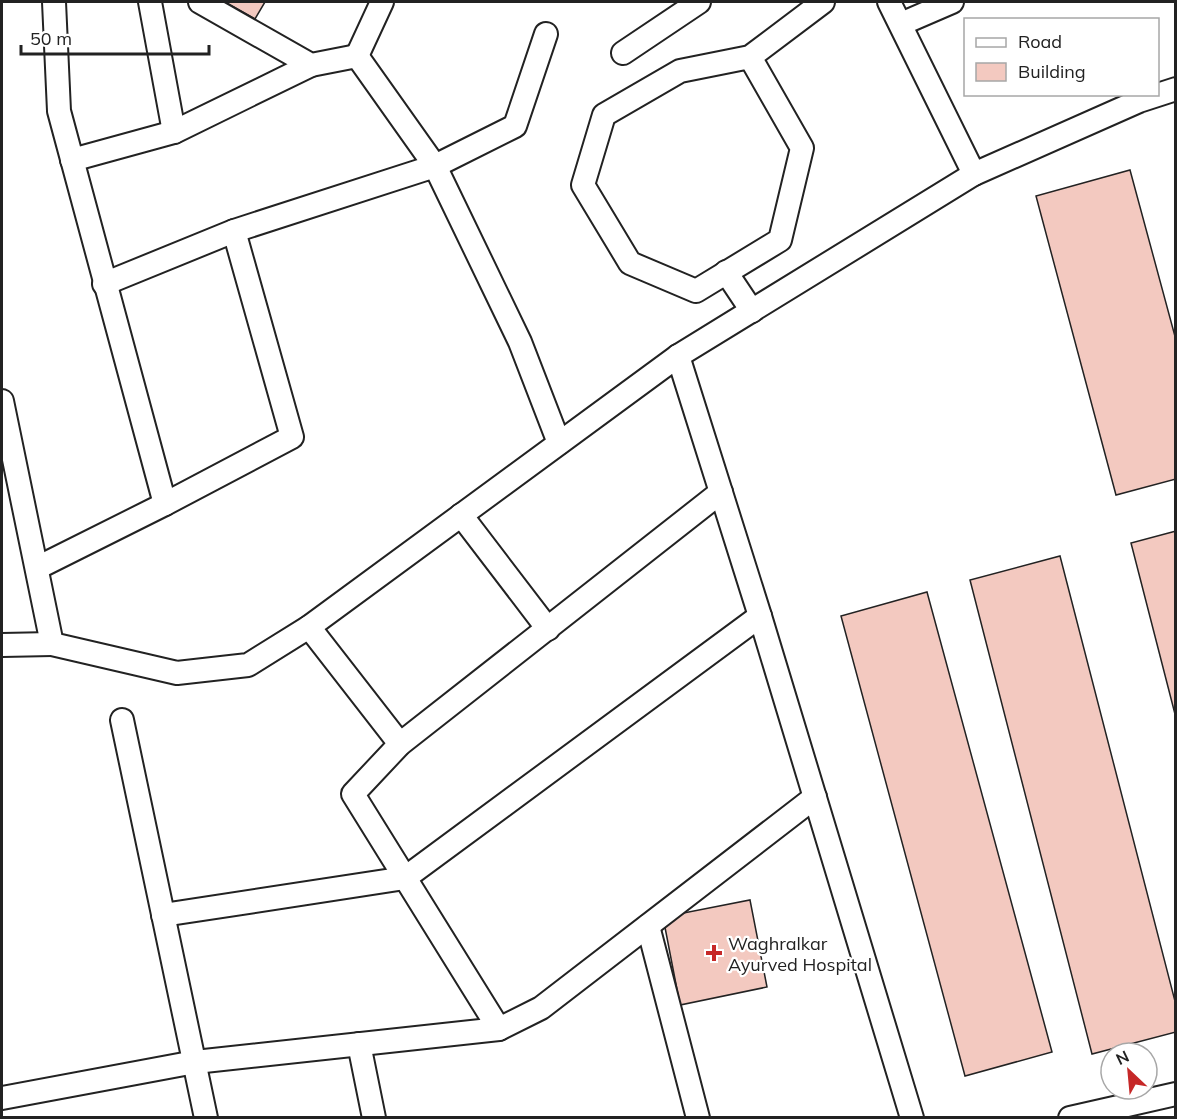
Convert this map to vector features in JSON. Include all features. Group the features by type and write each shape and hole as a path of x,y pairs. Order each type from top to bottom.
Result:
{"street":[{"path":"54,2 59,111 165,504"},
{"path":"150,2 174,132"},
{"path":"200,2 311,65"},
{"path":"357,56 382,2"},
{"path":"623,53 699,2"},
{"path":"750,57 802,148 780,240 696,291 630,263 583,185 604,115 680,71 750,57 823,2"},
{"path":"889,2 974,174"},
{"path":"901,24 952,2"},
{"path":"104,284 234,231 435,166 515,126 546,34"},
{"path":"72,160 174,132 311,65 357,56"},
{"path":"357,56 435,166 520,342 559,443"},
{"path":"1159,95 1176,89"},
{"path":"2,645 52,644 177,673 248,666 309,627 678,356 974,174 1154,96"},
{"path":"37,567 165,504 292,437 234,231"},
{"path":"726,273 752,310"},
{"path":"678,356 760,616 912,1118"},
{"path":"2,400 52,644"},
{"path":"499,1029 353,794 400,744 721,492"},
{"path":"461,514 548,629"},
{"path":"163,915 405,878 760,616"},
{"path":"309,627 400,744"},
{"path":"122,720 206,1118"},
{"path":"2,1098 195,1062 499,1029 541,1008 815,797"},
{"path":"648,926 698,1118"},
{"path":"359,1044 374,1118"},
{"path":"1070,1118 1099,1114 1176,1094"}],"building":[{"path":"225,2 265,2 255,19"},
{"path":"1130,170 1176,340 1176,479 1116,495 1036,196"},
{"path":"1176,531 1176,718 1131,543"},
{"path":"1060,556 1176,1005 1176,1032 1142,1041 1099,1041 1099,1052 1092,1054 970,580"},
{"path":"927,592 1052,1052 965,1076 841,616"},
{"path":"750,900 767,987 680,1005 663,917"}],"place":[{"name":"Waghralkar Ayurved Hospital","path":"714,953"}]}
